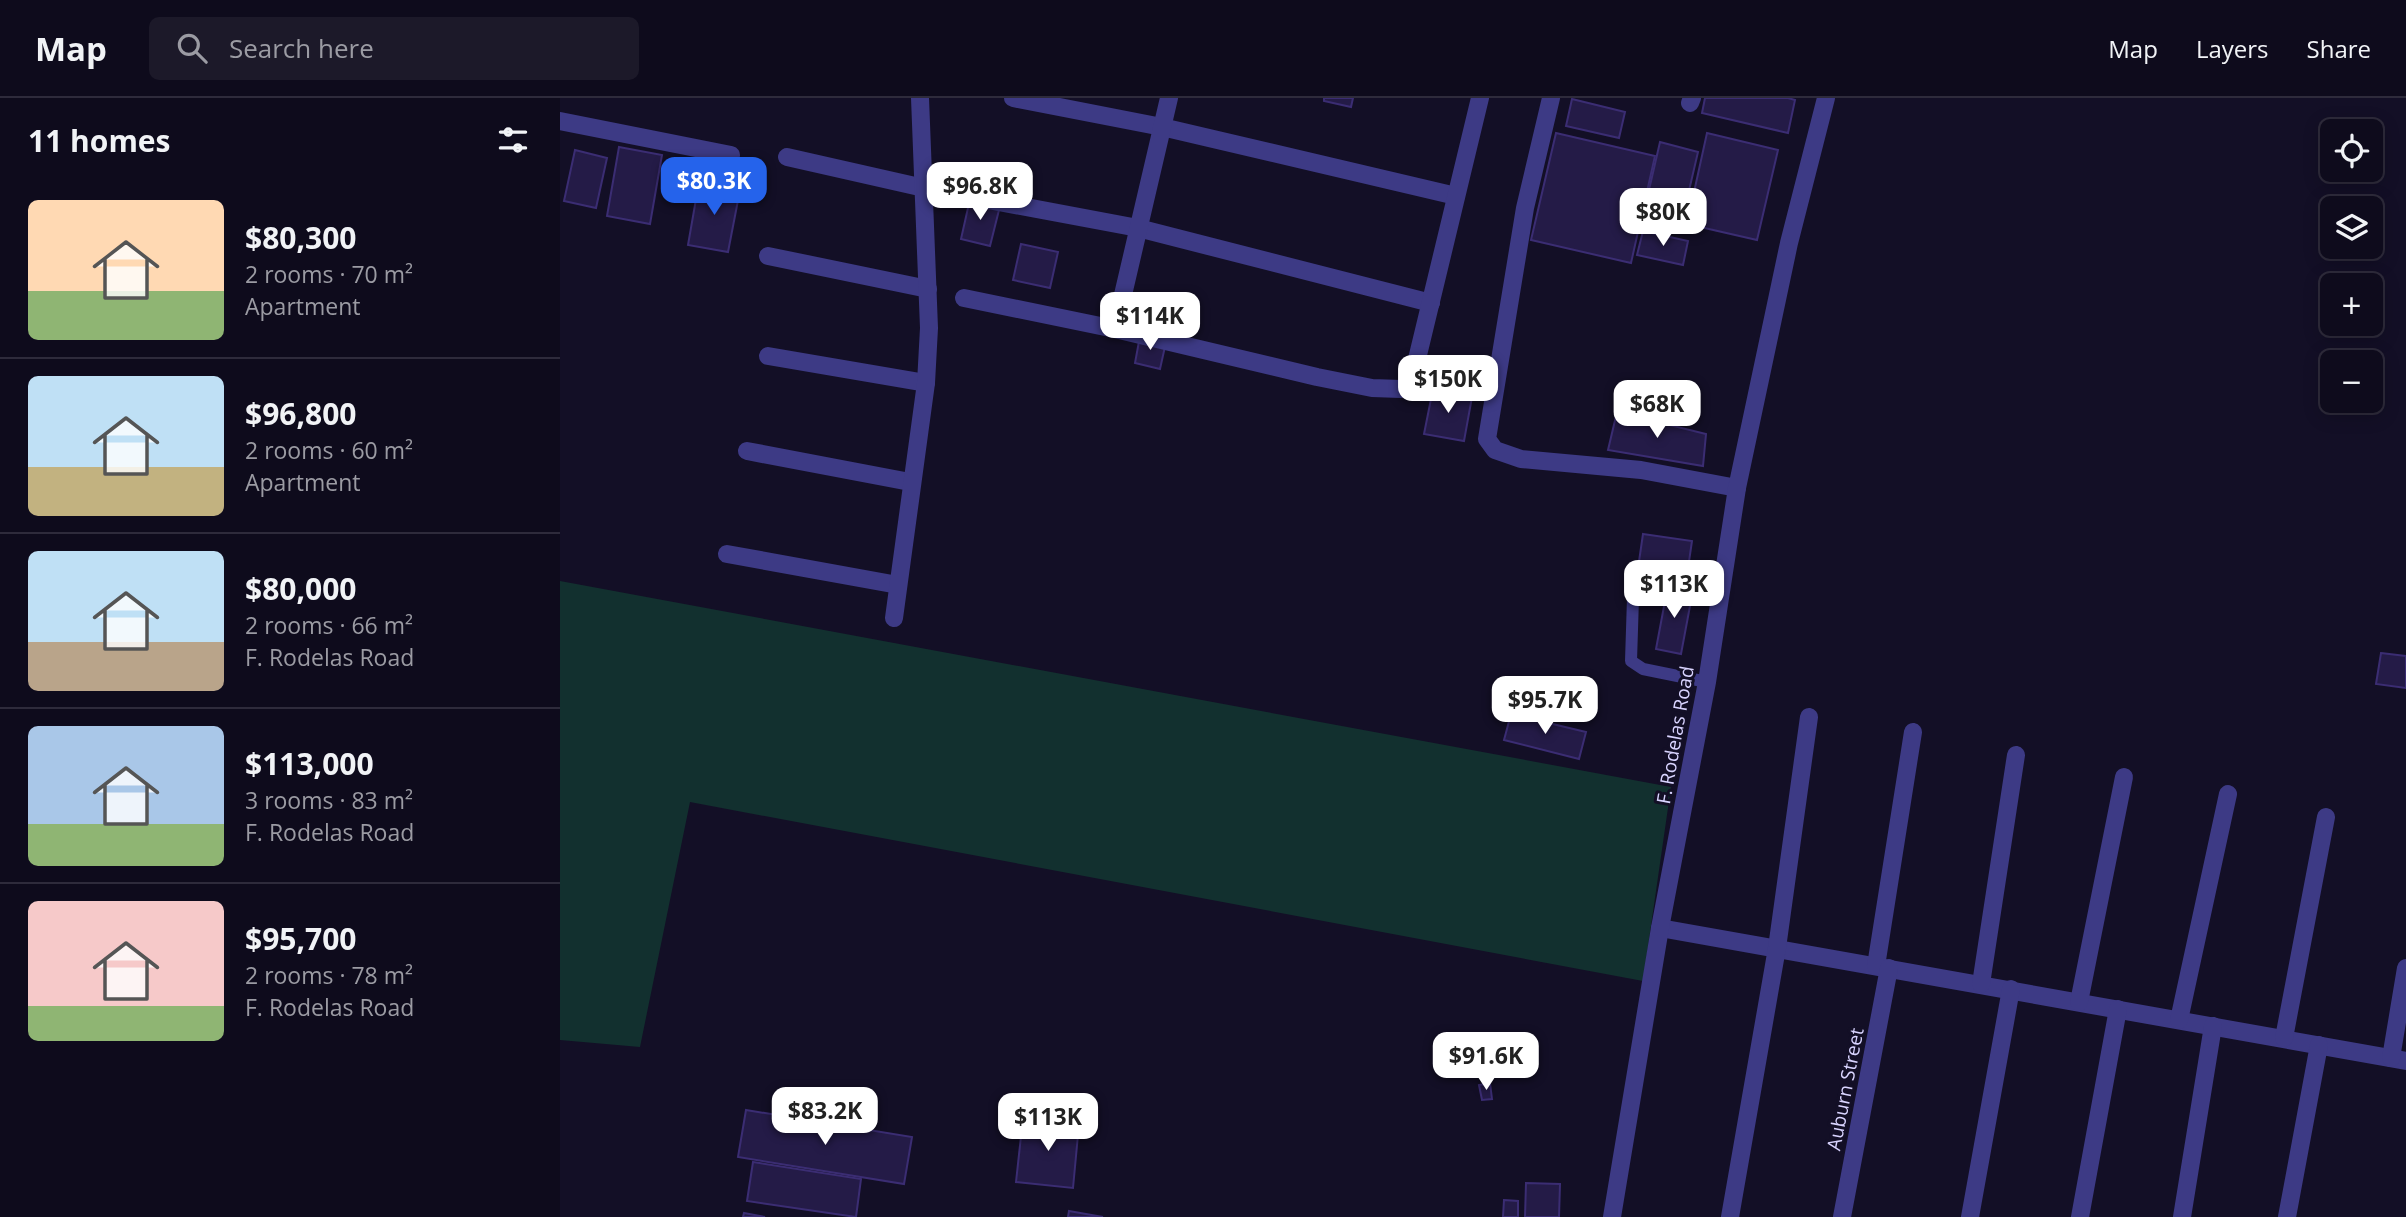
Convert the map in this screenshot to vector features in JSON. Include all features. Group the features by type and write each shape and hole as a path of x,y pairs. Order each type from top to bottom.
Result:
{"street":[{"path":"894,618 926,383 929,328 920,98"},
{"path":"1013,98 1162,127 1456,196"},
{"path":"1115,329 1170,98"},
{"path":"964,298 1115,329 1317,377 1372,388 1401,389 1411,384 1480,98"},
{"path":"1551,98 1525,208 1487,439 1495,450 1521,459 1628,468 1737,488"},
{"name":"F. Rodelas Road","path":"1612,1217 1660,928 1707,682 1737,488 1789,243 1826,98"},
{"path":"560,121 732,155"},
{"path":"788,156 924,188 1138,228 1432,303"},
{"path":"768,256 928,289"},
{"path":"768,355 926,383"},
{"path":"747,452 911,482"},
{"path":"727,554 898,586"},
{"path":"1730,1217 1777,947 1810,717"},
{"name":"Auburn Street","path":"1842,1217 1883,967 1913,732"},
{"path":"1981,984 2016,755"},
{"path":"2079,1002 2124,776"},
{"path":"2179,1020 2228,794"},
{"path":"2284,1038 2326,817"},
{"path":"1660,928 2398,1060 2406,968"},
{"path":"1970,1217 2011,989"},
{"path":"2080,1217 2118,1009"},
{"path":"2182,1217 2213,1026"},
{"path":"2287,1217 2319,1045"}],"lane":[{"path":"1633,598 1631,661 1643,669 1707,682"}],"green space":[{"path":"560,581 1671,787 1643,981 690,802 640,1047 560,1040"}],"building":[{"path":"1324,98 1353,98 1351,107 1324,101"},
{"path":"1705,98 1795,100 1788,133 1702,113"},
{"path":"1572,99 1625,112 1619,138 1566,126"},
{"path":"1556,133 1655,156 1631,263 1531,240"},
{"path":"1707,133 1778,150 1757,240 1687,224"},
{"path":"1660,142 1698,152 1684,212 1646,203"},
{"path":"619,147 662,155 650,224 607,216"},
{"path":"575,150 607,158 596,208 564,201"},
{"path":"699,182 740,190 728,252 688,245"},
{"path":"970,199 1000,206 990,246 961,239"},
{"path":"1643,231 1688,241 1683,265 1637,255"},
{"path":"1021,244 1058,252 1050,288 1013,280"},
{"path":"1140,336 1166,342 1160,369 1135,363"},
{"path":"1433,389 1472,397 1464,441 1424,434"},
{"path":"1617,412 1706,434 1703,466 1608,450"},
{"path":"1643,534 1692,541 1687,575 1667,572 1664,586 1636,582"},
{"path":"1668,585 1693,590 1681,654 1656,649"},
{"path":"2381,653 2406,656 2406,688 2376,684"},
{"path":"1511,714 1586,732 1579,759 1504,740"},
{"path":"1490,1083 1492,1099 1482,1100 1479,1085"},
{"path":"746,1110 912,1137 904,1184 738,1157"},
{"path":"1023,1118 1079,1124 1073,1188 1016,1182"},
{"path":"753,1162 861,1179 856,1217 747,1201"},
{"path":"1526,1183 1560,1184 1559,1217 1525,1217"},
{"path":"1504,1200 1518,1201 1518,1217 1503,1217"},
{"path":"1069,1211 1103,1217 1068,1217"},
{"path":"744,1213 765,1217 743,1217"}]}
